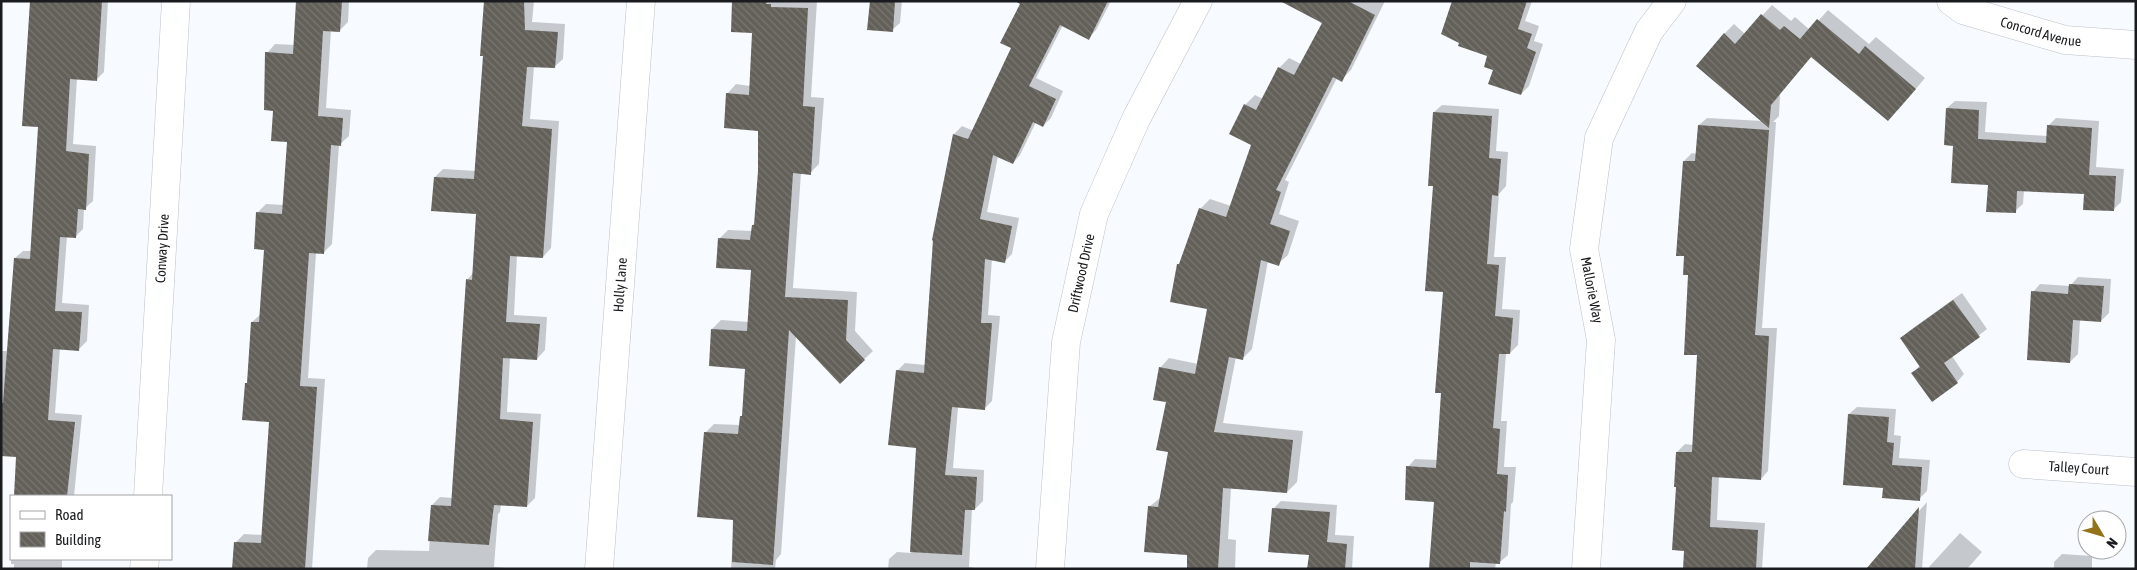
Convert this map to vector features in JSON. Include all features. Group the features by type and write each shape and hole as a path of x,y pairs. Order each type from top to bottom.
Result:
{"street":[{"name":"Conway Drive","path":"148,495 176,1"},
{"name":"Holly Lane","path":"599,569 641,1"},
{"name":"Driftwood Drive","path":"1050,569 1066,342 1094,214 1136,119 1198,1"},
{"name":"Mallorie Way","path":"1586,569 1601,340 1584,250 1599,138 1649,31 1672,1"},
{"name":"Concord Avenue","path":"1951,1 1963,10 2065,40 2136,45"},
{"name":"Talley Court","path":"2023,464 2136,472"}],"building":[{"path":"30,1 102,1 97,81 70,79 66,151 89,154 86,210 78,209 76,238 60,237 55,311 82,312 79,351 53,349 48,420 75,422 67,495 14,495 16,457 1,456 1,403 3,403 14,258 30,259 38,127 22,126"},
{"path":"296,1 342,1 340,32 323,31 318,116 343,118 341,146 331,145 324,254 309,253 300,386 317,387 305,569 232,569 234,542 261,543 269,422 242,420 245,383 247,383 251,322 259,322 264,250 254,249 256,212 282,214 287,142 271,141 273,111 264,110 265,52 293,54"},
{"path":"484,1 524,1 525,30 558,32 555,68 527,67 522,126 552,129 543,258 510,256 506,322 540,324 537,360 503,358 500,419 533,422 527,507 494,505 489,545 428,541 431,505 451,506 466,279 472,280 476,214 431,211 434,177 474,179 483,56 480,56"},
{"path":"732,1 767,1 766,4 771,4 771,7 808,8 803,106 815,107 811,175 793,173 785,297 848,300 846,340 865,360 840,384 789,330 773,565 732,562 733,520 697,517 704,432 738,434 740,416 742,416 745,369 709,366 711,329 747,331 751,270 716,268 718,238 750,240 752,225 754,225 758,171 758,131 724,128 726,93 749,95 752,33 731,32"},
{"path":"870,1 895,1 893,32 867,30"},
{"path":"1015,1 1108,1 1089,40 1060,25 1029,86 1056,99 1043,127 1033,122 1013,164 993,155 980,219 1012,226 1005,263 985,259 981,323 992,323 985,410 952,407 945,475 977,477 975,510 965,510 962,555 910,552 916,448 888,445 896,370 924,373 932,240 953,134 968,139 1011,48 1000,43 1020,4"},
{"path":"1280,1 1348,1 1375,15 1342,82 1333,77 1276,190 1281,192 1270,224 1290,231 1279,266 1261,260 1243,360 1229,357 1214,432 1293,440 1287,493 1223,488 1218,569 1187,569 1187,555 1144,552 1148,506 1158,507 1168,452 1156,450 1166,402 1153,400 1159,367 1195,374 1207,309 1170,302 1177,264 1179,264 1199,208 1226,217 1251,145 1229,134 1244,104 1256,110 1278,67 1294,75 1322,23"},
{"path":"1452,1 1527,1 1518,29 1532,34 1527,48 1536,52 1521,95 1488,84 1493,70 1484,67 1487,56 1458,46 1459,43 1441,34"},
{"path":"1761,14 1780,30 1784,26 1800,39 1817,19 1859,54 1865,46 1916,89 1888,121 1811,57 1771,105 1769,128 1696,66 1724,33 1735,44"},
{"path":"1946,108 1979,110 1978,139 2046,143 2047,125 2092,128 2089,175 2116,176 2114,211 2083,210 2084,194 2017,191 2016,213 1986,212 1988,185 1951,183 1953,146 1944,145"},
{"path":"1433,112 1492,116 1489,158 1501,159 1498,196 1492,195 1487,264 1499,265 1495,316 1513,318 1510,354 1499,354 1493,428 1500,429 1497,474 1508,475 1506,512 1504,511 1500,564 1470,562 1470,569 1429,569 1434,502 1405,500 1406,466 1436,468 1441,393 1435,393 1443,292 1425,291 1433,186 1428,186"},
{"path":"1698,125 1769,130 1755,335 1769,336 1761,480 1712,477 1710,527 1758,530 1756,569 1683,569 1684,551 1672,550 1676,452 1692,452 1697,355 1684,355 1688,275 1683,275 1684,256 1676,256 1683,161 1695,161"},
{"path":"2069,284 2104,286 2101,322 2073,320 2070,363 2027,360 2031,291 2068,294"},
{"path":"1953,300 1980,337 1944,363 1958,383 1932,402 1911,373 1920,367 1900,338"},
{"path":"1848,414 1889,417 1887,442 1894,443 1892,465 1922,467 1920,501 1882,498 1883,488 1843,485"},
{"path":"1919,507 1915,569 1866,569"},
{"path":"1272,508 1330,512 1327,542 1347,544 1345,569 1307,569 1309,555 1268,552"}]}
